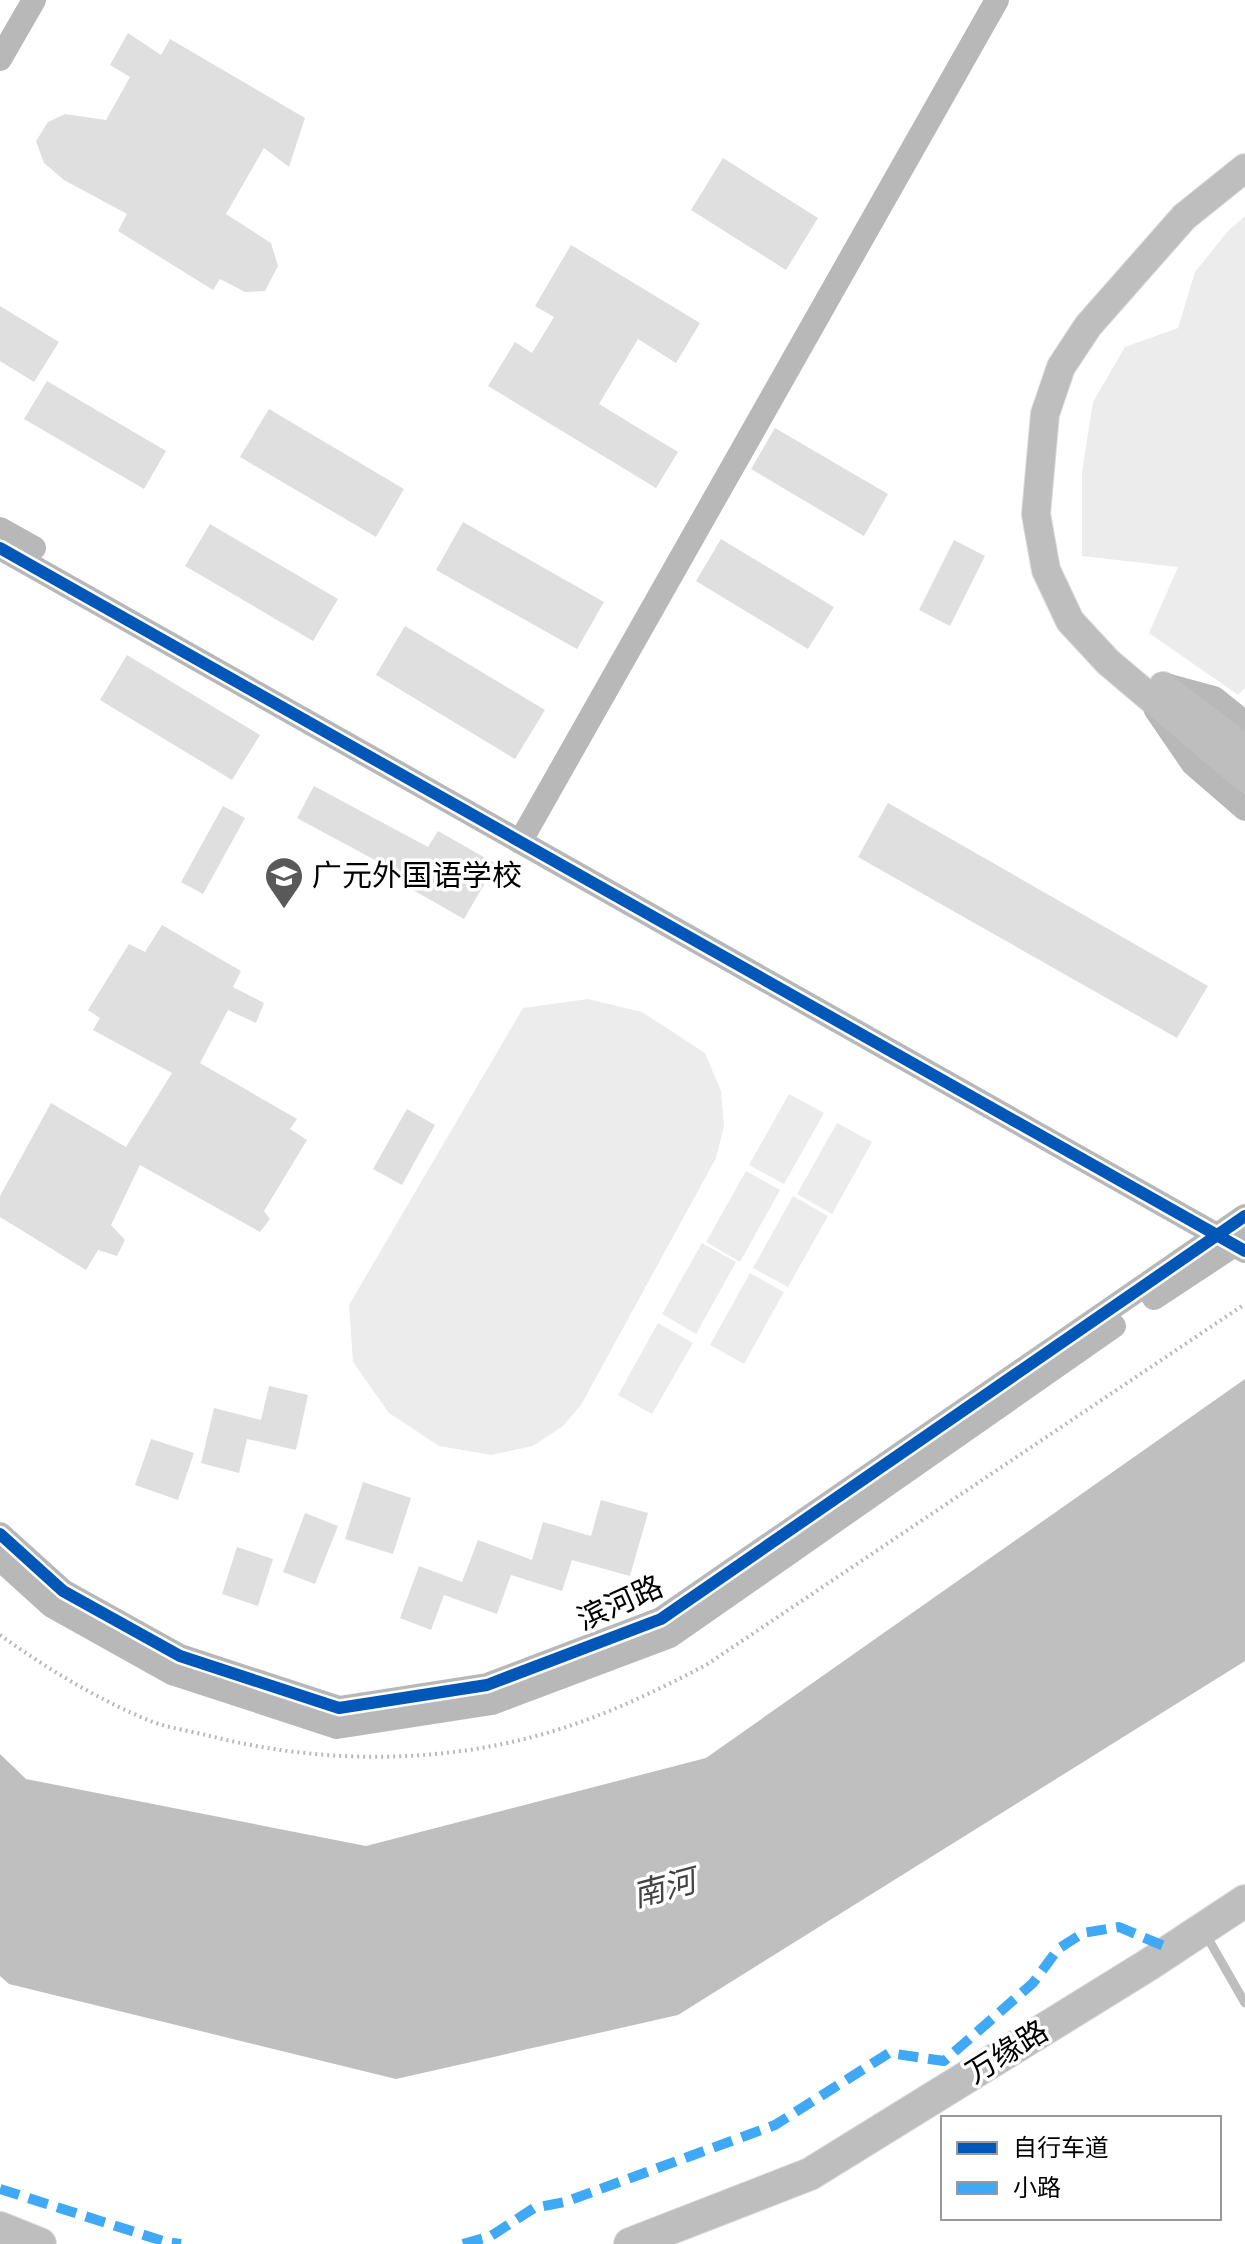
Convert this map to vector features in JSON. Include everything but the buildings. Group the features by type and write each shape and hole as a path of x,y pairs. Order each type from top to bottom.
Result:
{"highway":[{"name":"万缘路","path":"630,2244 810,2174 1148,1965 1245,1901"},
{"name":"万缘路","path":"674,2244 815,2190 1245,1920"},
{"path":"0,2228 40,2244"}],"main road":[{"path":"1245,168 1184,217 1088,326 1061,367 1045,414 1036,514 1046,570 1070,621 1108,662 1226,734 1245,749"},
{"path":"1152,689 1084,612 1061,565 1053,514 1061,417 1076,374 1101,336 1195,229 1245,188"},
{"path":"1226,734 1245,778"}],"street":[{"path":"0,59 34,0"},
{"path":"523,836 997,0"},
{"path":"0,529 523,836"},
{"path":"0,548 523,836 1239,1237"},
{"path":"1152,689 1193,764 1245,809"},
{"name":"滨河路","path":"0,1559 52,1606 172,1673 337,1727 492,1703 670,1636 1239,1237"},
{"name":"滨河路","path":"0,1534 63,1591 180,1656 339,1708 487,1685 661,1619 1239,1237"}],"lane":[{"path":"1210,1942 1245,2003"}],"shaded area":[{"path":"1245,216 1245,688 1238,695 1149,633 1178,567 1082,556 1082,472 1093,402 1125,347 1178,328 1195,272 1228,231"},
{"path":"588,999 642,1012 705,1053 721,1091 724,1126 716,1158 581,1405 563,1426 533,1446 491,1455 439,1446 389,1413 353,1362 349,1305 523,1008"},
{"path":"789,1094 824,1113 784,1184 749,1165"},
{"path":"837,1123 872,1142 832,1214 797,1194"},
{"path":"746,1171 780,1190 740,1262 706,1242"},
{"path":"793,1196 828,1216 788,1287 753,1268"},
{"path":"702,1243 736,1262 696,1334 662,1314"},
{"path":"750,1273 784,1292 744,1364 710,1345"},
{"path":"658,1323 693,1343 652,1414 618,1395"}],"water":[{"name":"南河","path":"1245,1379 1245,1661 678,2015 396,2079 9,1984 0,1976 0,1754 26,1779 366,1846 706,1758"}],"marked path":[{"path":"463,2244 491,2236 534,2208 565,2202 775,2125 889,2053 944,2061 1033,1983 1058,1949 1083,1933 1119,1927 1171,1949"},
{"path":"0,2189 166,2242 181,2244"}],"cycle path":[{"path":"0,548 1245,1251"},
{"path":"0,1534 63,1591 180,1656 339,1708 487,1685 661,1619 1245,1216"}],"place":[{"name":"广元外国语学校","path":"284,910"}]}
